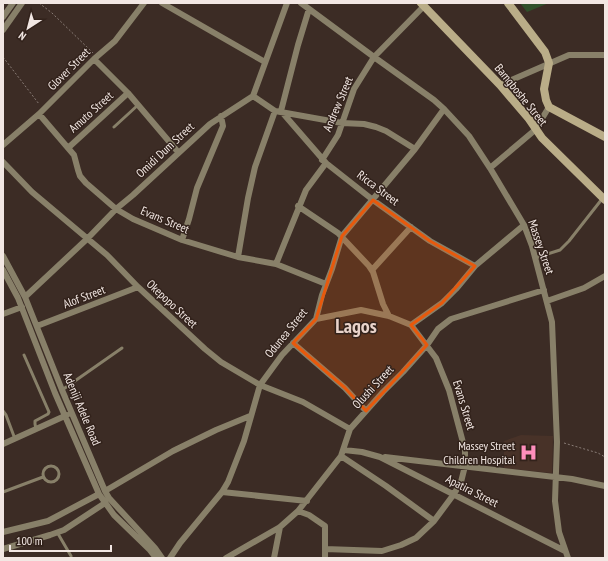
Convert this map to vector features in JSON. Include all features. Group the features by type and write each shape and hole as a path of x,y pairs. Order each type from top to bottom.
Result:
{"main road":[{"path":"508,3 545,52 548,63 544,89 549,108 605,137"},
{"name":"Bamgboshe Street","path":"423,5 500,85 529,119 534,130 604,199"}],"street":[{"path":"3,17 13,3"},
{"path":"3,30 22,3"},
{"name":"Glover Street","path":"3,145 42,112 94,59 115,40 144,3"},
{"path":"162,3 265,62"},
{"path":"287,3 253,96 278,111 342,123 364,124 376,127 386,131 415,149"},
{"name":"Massey Street","path":"301,3 434,100 444,109 469,136 524,225 535,258 552,322 557,442 555,501 559,532 568,558"},
{"name":"Andrew Street","path":"276,264 298,206 338,135 354,89 374,57 423,5"},
{"path":"238,257 248,198 256,167 278,111 309,9"},
{"path":"500,85 569,55 605,55"},
{"path":"94,59 128,93 178,152"},
{"name":"Amuto Street","path":"68,148 128,93"},
{"name":"Omidi Dum Street","path":"25,296 178,152 210,124 253,96"},
{"path":"490,168 534,130 549,108"},
{"name":"Odunea Street","path":"170,558 184,538 222,492 228,482 244,441 260,385 282,355 316,319 342,236 415,149 444,109"},
{"name":"Ricca Street","path":"278,111 324,162 430,241 475,266"},
{"name":"Evans Street","path":"42,112 74,155 80,176 116,209 133,219 182,240 238,257 276,264 326,284"},
{"path":"182,240 197,188 223,126 221,116"},
{"name":"Okepopo Street","path":"3,162 32,192 107,255 138,287 221,362 260,385 303,402 350,429"},
{"path":"298,206 342,236 372,270 383,304 389,316"},
{"path":"411,325 442,303 475,266 524,225"},
{"path":"372,270 412,227"},
{"name":"Adeniji Adele Road","path":"3,256 25,296 106,503 114,515 156,558"},
{"name":"Adeniji Adele Road","path":"3,270 22,307 65,416 102,493 109,498 155,548 162,558"},
{"path":"547,301 584,288 605,276"},
{"name":"Alof Street","path":"37,326 138,287"},
{"name":"Olushi Street","path":"226,558 280,527 298,511 343,453 350,429 427,345 438,329 451,319 544,290"},
{"path":"3,314 22,307"},
{"name":"Evans Street","path":"316,319 361,310 389,316 411,325 436,358 449,390 465,450 465,466 461,482 434,521 416,538 382,551 325,549"},
{"path":"293,343 345,388 366,411"},
{"path":"3,444 72,413"},
{"path":"3,532 48,521 102,493 173,451 216,430 250,416"},
{"name":"Apatira Street","path":"343,453 362,452 380,457 565,551"},
{"path":"343,453 434,521"},
{"path":"380,457 572,479 605,486"},
{"path":"222,492 307,501"},
{"path":"3,549 64,530 106,503"},
{"path":"298,511 309,515 325,526 325,558"},
{"path":"274,558 280,527"}],"lane":[{"path":"114,127 138,105"},
{"path":"535,258 560,250 604,199"},
{"path":"62,390 122,348"},
{"path":"24,355 49,412 36,421 36,429"},
{"path":"3,411 6,414 15,438"},
{"path":"48,467 54,467 58,471 58,477 54,481 48,481 44,477 43,471 48,467"},
{"path":"3,492 44,477"},
{"path":"57,532 71,556"}],"path":[{"path":"39,3 52,13 94,54 94,59"},
{"path":"3,57 42,112"},
{"path":"557,442 598,453 605,457"}],"highlighted area":[{"path":"373,200 430,241 475,266 442,303 411,325 427,345 366,411 345,388 293,343 316,319 342,236"}],"shaded area":[{"name":"Massey Street Children Hospital","path":"521,435 553,436 552,473 504,468 504,441"}],"green space":[{"path":"520,3 549,3 527,12"}],"place":[{"name":"Massey Street Children Hospital","path":"528,453"}],"district":[{"name":"Lagos","path":"356,326"}]}
